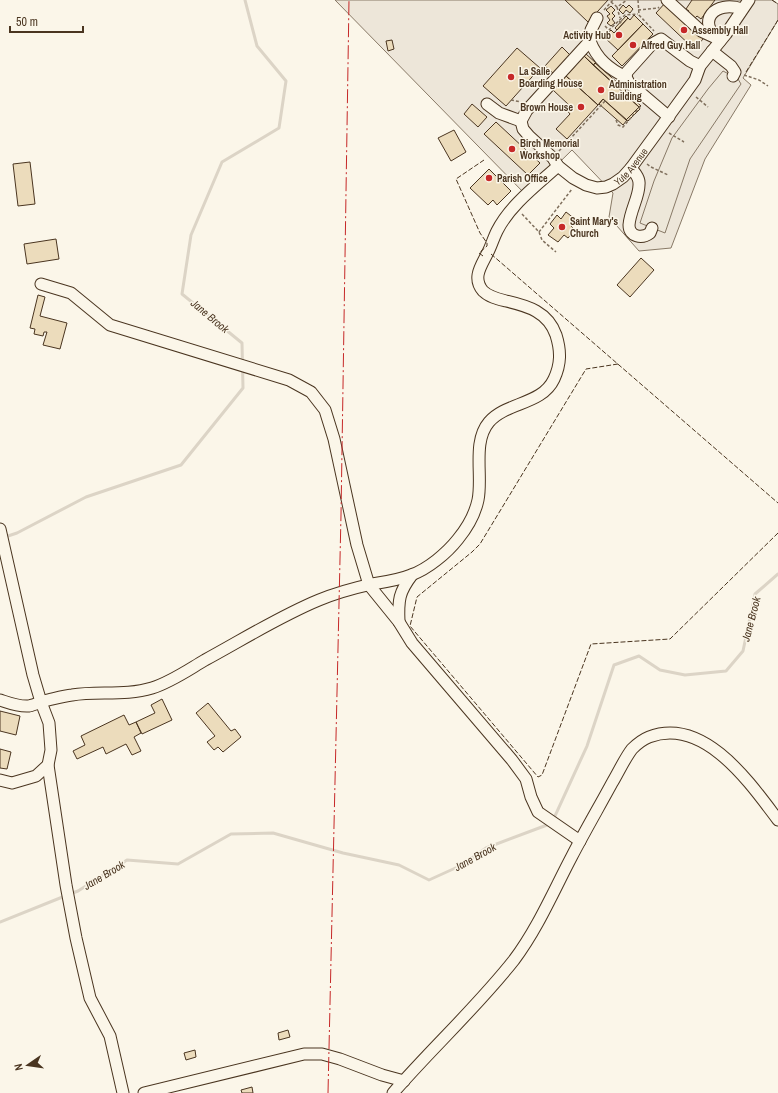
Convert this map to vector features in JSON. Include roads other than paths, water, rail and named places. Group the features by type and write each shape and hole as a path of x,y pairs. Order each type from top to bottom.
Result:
{"street":[{"path":"664,2 700,31 717,39"},
{"path":"717,39 711,32 708,20 711,11 716,7 725,5 734,6 746,4"},
{"name":"Yule Avenue","path":"521,121 526,133 555,162 578,181 592,187 606,187 616,182 631,168 669,117 695,80 700,66 712,51 717,39 746,4"},
{"path":"601,17 590,30 590,41 600,58 612,70 626,77 629,84 669,117"},
{"path":"626,77 629,70 652,44 659,39 665,41 693,64 700,66"},
{"path":"487,104 499,113 521,121 527,110 590,41"},
{"path":"712,51 731,66 734,74"},
{"path":"0,700 18,706 30,706 73,695 132,692 151,688 173,679 280,619 318,600 342,591 412,575 437,560 457,540 469,523 478,500 480,480 479,458 482,435 489,422 504,411 542,394 553,382 560,362 559,345 554,329 545,317 533,308 496,299 483,290 478,273 498,230 515,206 532,190 555,162"},
{"path":"631,168 640,185 630,220 630,230 634,235 642,237 650,233 652,228"},
{"path":"41,284 71,293 110,325 289,380 311,392 325,410 334,439 358,545 369,585 399,622 412,643 512,760 526,779 531,797 538,812 580,842"},
{"path":"0,530 33,675 49,723 51,750 48,765 66,885 76,938 90,998 110,1036 123,1093"},
{"path":"399,622 398,608 402,588 412,575"},
{"path":"393,1093 493,985 515,959 532,932 632,749 648,737 667,733 691,736 709,745 734,765 756,790 778,820"},
{"path":"0,780 12,783 36,776 48,765"},
{"path":"144,1093 304,1054 322,1054 340,1059 382,1076 404,1081"}],"waterway":[{"name":"Jane Brook","path":"5,537 17,533 86,497 181,465 243,388 242,343 182,294 191,235 222,162 279,128 286,81 257,46 245,0"},
{"name":"Jane Brook","path":"70,894 78,891 127,860 178,864 231,834 273,833 343,853 399,865 429,880 462,865 486,848 547,825 554,818 587,746 614,665 639,656 660,670 685,675 726,671 743,651 755,594 778,574"},
{"name":"Jane Brook","path":"0,922 65,896"}],"place":[{"name":"Assembly Hall","path":"684,30"},
{"name":"Activity Hub","path":"619,35"},
{"name":"Alfred Guy Hall","path":"633,45"},
{"name":"La Salle Boarding House","path":"511,77"},
{"name":"Administration Building","path":"601,90"},
{"name":"Brown House","path":"581,107"},
{"name":"Birch Memorial Workshop","path":"512,149"},
{"name":"Parish Office","path":"489,178"},
{"name":"Saint Mary's Church","path":"562,227"}]}
